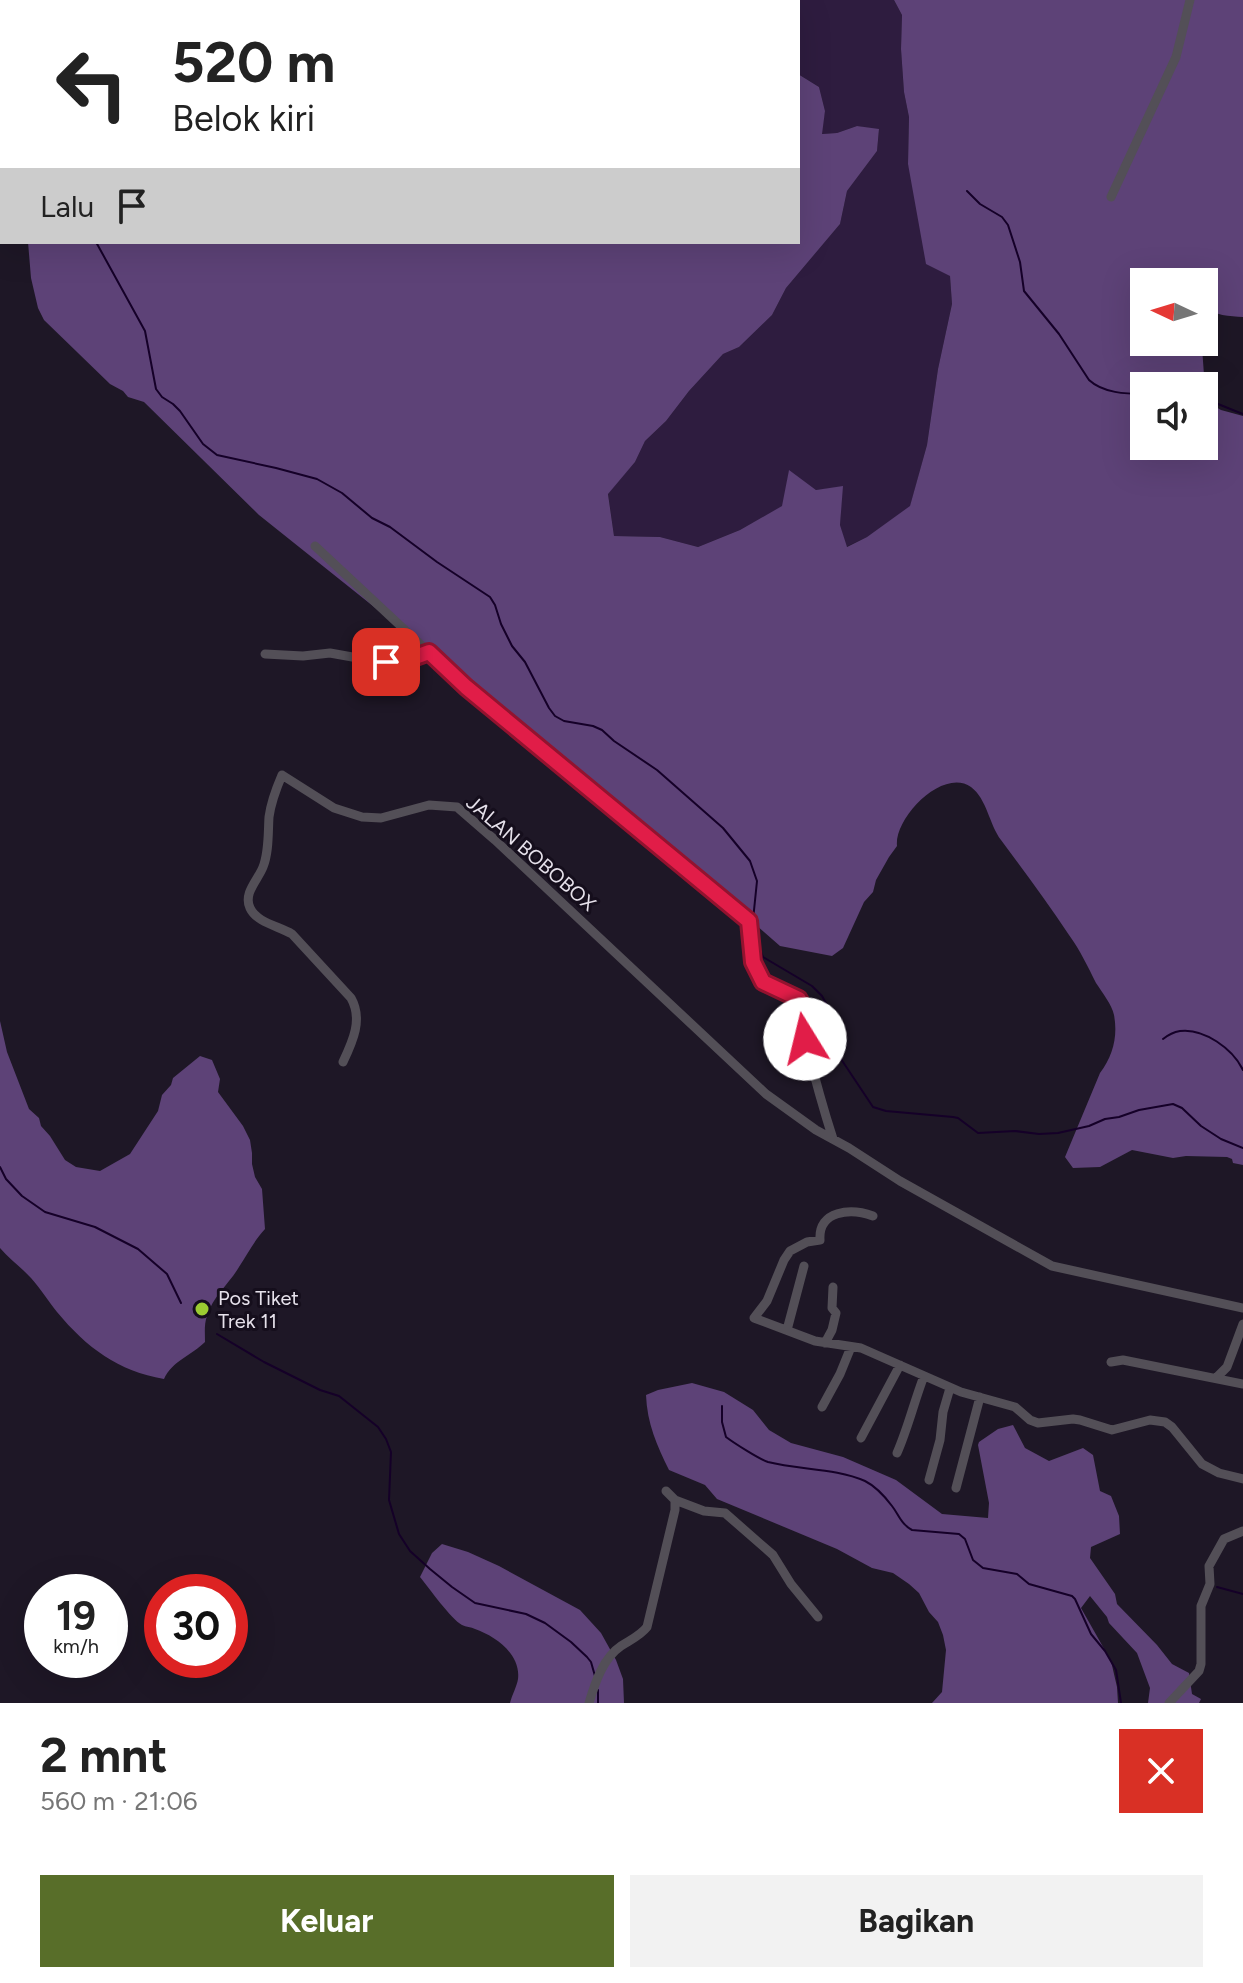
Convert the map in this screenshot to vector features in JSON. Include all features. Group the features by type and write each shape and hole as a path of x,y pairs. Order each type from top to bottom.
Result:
{"street":[{"path":"1111,197 1176,57 1190,0"},
{"path":"315,546 466,687 749,921 753,962 763,982 799,999 804,1013 805,1039 833,1139"},
{"path":"265,654 303,656 330,653 386,662 410,659 429,652"},
{"name":"JALAN BOBOBOX","path":"343,1062 357,1023 357,1008 292,934 257,917 248,899 252,884 265,864 271,804 282,775 334,808 362,817 381,818 429,805 457,807 766,1094 816,1130 1052,1266 1243,1308"},
{"path":"873,1216 851,1210 836,1214 823,1223 820,1240 807,1242 790,1251 767,1301 754,1318 825,1343 881,1356 950,1388 1015,1407 1038,1423 1080,1420 1112,1430 1150,1420 1165,1422 1202,1464 1219,1473 1243,1479"},
{"path":"787,1330 804,1266"},
{"path":"825,1343 836,1313 832,1308 833,1287"},
{"path":"1216,1378 1227,1367 1243,1324"},
{"path":"822,1407 851,1347"},
{"path":"1111,1362 1123,1360 1243,1384"},
{"path":"861,1438 900,1365"},
{"path":"897,1453 924,1376"},
{"path":"929,1480 950,1388"},
{"path":"956,1488 977,1397"},
{"path":"666,1491 675,1500 704,1511 725,1513 773,1555 791,1584 818,1617"},
{"path":"589,1703 599,1674 616,1650 647,1627 675,1500"},
{"path":"1169,1703 1199,1671 1201,1606 1210,1584 1209,1566 1224,1539 1243,1531"}],"shaded area":[{"path":"800,0 894,0 902,15 901,49 909,117 908,164 950,276 952,304 938,369 927,445 910,507 867,537 846,547 840,525 842,487 816,490 789,471 783,506 740,530 698,547 660,537 614,536 608,493 635,462 645,441 723,354 739,347 772,315 786,288 840,224 847,191 877,151 879,130 857,126 837,133 821,134 825,111 819,87 800,75"},
{"path":"894,0 1243,0 1243,317 1218,314 1218,268 1130,268 1130,356 1203,356 1204,372 1130,372 1130,460 1218,460 1218,408 1243,416 1243,1165 1233,1163 1227,1157 1173,1158 1132,1150 1100,1167 1073,1168 1065,1157 1111,1053 1115,1038 1114,1015 1077,947 1001,840 981,798 971,787 960,783 934,789 912,810 903,822 897,846 876,880 873,892 864,902 843,948 832,956 780,946 577,769 259,515 144,402 128,397 110,384 44,320 38,308 28,244 800,244 800,75 819,87 825,111 822,134 857,126 879,129 877,151 847,191 840,224 786,288 772,315 739,347 723,354 689,391 666,421 645,441 635,462 608,494 614,536 660,537 698,547 740,530 782,506 789,470 816,490 843,486 840,525 847,547 867,537 910,506 927,445 938,369 952,304 950,276 926,264 908,164 909,117 901,49 902,15"},
{"path":"0,1021 7,1052 29,1109 39,1118 41,1126 65,1160 76,1167 100,1171 130,1154 158,1111 162,1095 173,1078 200,1056 212,1060 220,1079 218,1092 250,1140 255,1177 262,1189 265,1229 213,1302 206,1319 205,1342 177,1363 164,1379 118,1364 92,1347 68,1325 31,1278 0,1248"},
{"path":"692,1383 724,1392 753,1410 769,1430 791,1443 843,1457 896,1480 942,1514 988,1518 989,1503 978,1445 998,1429 1013,1425 1025,1448 1049,1461 1083,1448 1093,1455 1100,1491 1111,1496 1119,1516 1120,1534 1091,1547 1090,1558 1115,1594 1117,1604 1172,1664 1189,1673 1192,1694 1201,1699 1199,1703 1148,1703 1150,1688 1137,1653 1109,1623 1090,1596 1081,1608 1111,1661 1118,1703 932,1703 942,1692 946,1650 938,1622 919,1593 909,1584 893,1573 872,1568 837,1549 717,1499 705,1485 669,1470 653,1434 646,1395"},
{"path":"442,1544 499,1566 580,1610 601,1633 616,1660 623,1679 624,1703 510,1703 518,1679 518,1670 511,1654 491,1636 457,1622 420,1577 432,1553"}],"waterway":[{"path":"967,191 1008,225 1020,262 1024,291 1059,334 1089,380 1108,390 1130,393"},
{"path":"97,244 145,331 156,389 180,411 203,444 217,455 317,479 342,493 372,518 390,527 490,597 512,646 525,662 555,716 602,730 657,770 723,828 750,861 757,881 753,920"},
{"path":"1218,404 1243,414"},
{"path":"755,938 763,957 812,986 822,996 841,1059 873,1107 958,1118 978,1133 1015,1131 1039,1134 1058,1133 1139,1110 1173,1104 1221,1139 1243,1148"},
{"path":"1163,1039 1180,1031 1208,1036 1225,1048 1243,1070"},
{"path":"0,1167 6,1179 22,1196 45,1212 95,1227 138,1249 167,1274 181,1303"},
{"path":"217,1334 264,1362 339,1396 378,1427 391,1452 389,1500 399,1534 410,1551 475,1603 526,1614 545,1623 587,1657 595,1676"},
{"path":"722,1406 726,1437 759,1458 865,1481 883,1496 912,1530 959,1534 965,1539 973,1560 983,1568 1017,1574 1029,1584 1072,1596 1091,1634 1116,1670 1121,1703"},
{"path":"1217,1587 1243,1594"},
{"path":"598,1690 598,1703"}],"place":[{"name":"Pos Tiket Trek 11","path":"202,1309"}],"route":[{"path":"386,662 398,662 429,652 466,687 749,921 753,962 763,982 799,999 804,1013 805,1039"}]}
